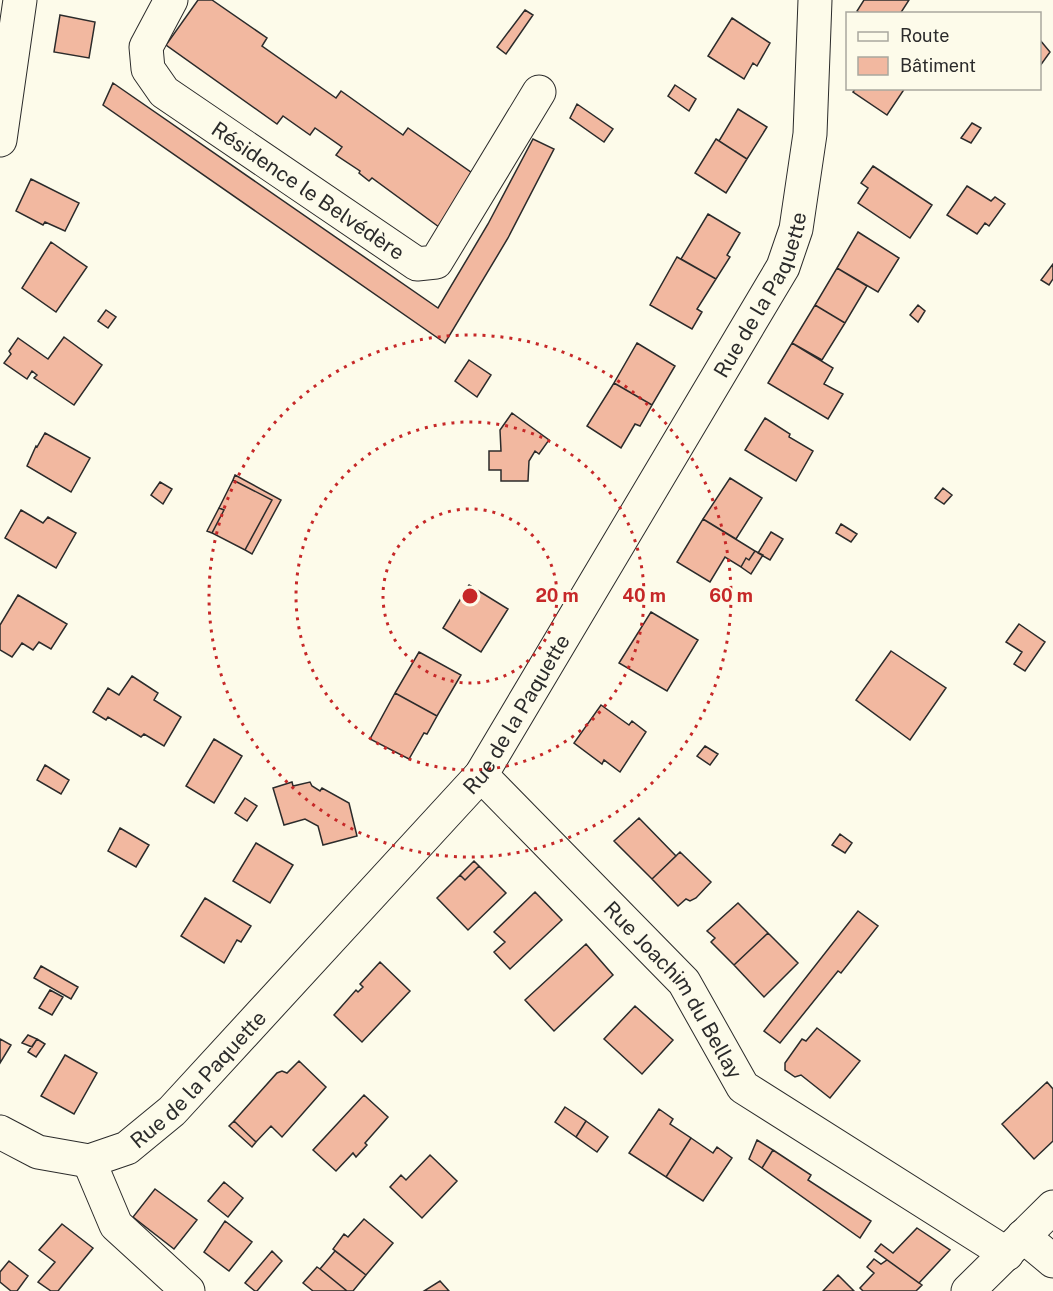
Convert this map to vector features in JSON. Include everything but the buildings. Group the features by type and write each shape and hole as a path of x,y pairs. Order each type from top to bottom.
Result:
{"street":[{"path":"0,140 20,0"},
{"name":"Résidence le Belvédère","path":"171,0 146,47 148,69 164,92 417,264 436,262 539,92"},
{"name":"Rue de la Paquette","path":"0,1132 38,1152 89,1161 127,1148 172,1111 481,775 783,267 796,229 810,134 815,0"},
{"name":"Rue Joachim du Bellay","path":"481,775 684,982 743,1087 1015,1245 1053,1261"},
{"path":"89,1161 116,1225 188,1291"},
{"path":"968,1291 1053,1207"}]}
